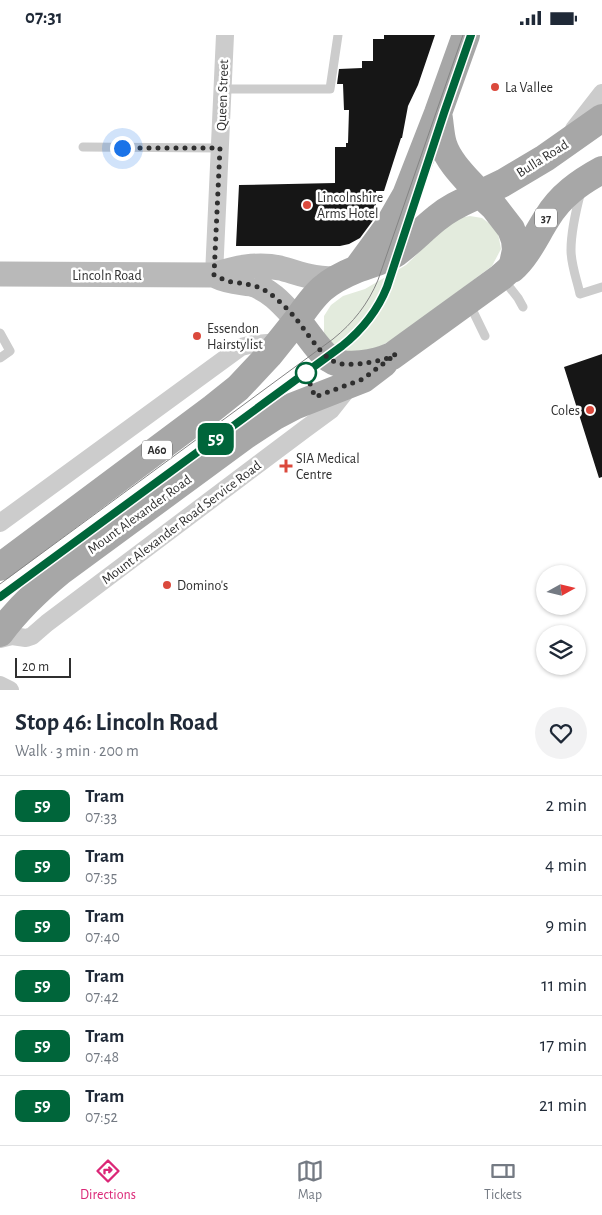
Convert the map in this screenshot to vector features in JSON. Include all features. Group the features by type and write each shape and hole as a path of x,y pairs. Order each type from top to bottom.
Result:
{"main road":[{"path":"347,273 382,235 403,202 466,35"},
{"path":"438,113 445,149 455,165 480,194"},
{"name":"Bulla Road","path":"480,194 516,175 558,149 602,118"},
{"name":"37","path":"501,277 520,261 558,202 593,175"},
{"name":"37","path":"480,194 490,201 506,221 515,240 516,251 513,265 508,272 396,354 386,359 356,364 335,362 329,359 297,320 315,295 326,285 347,273 393,255 444,212 480,194"},
{"name":"Lincoln Road","path":"0,274 214,275 236,269 262,266 318,278 347,273"},
{"name":"Lincoln Road","path":"214,275 229,281 250,284 261,288 278,301 297,320"},
{"name":"A60","path":"0,567 238,388 269,355 297,320"},
{"name":"Mount Alexander Road","path":"0,633 21,608 61,571 246,435 294,406 366,377 396,354"}],"street":[{"name":"Queen Street","path":"214,275 225,35"},
{"path":"558,149 602,93"},
{"path":"0,523 241,347 280,342"},
{"name":"Mount Alexander Road Service Road","path":"0,639 12,636 26,638 34,635 55,617 325,415 352,384"},
{"path":"0,685 10,690"}],"lane":[{"path":"223,89 330,89 338,35"},
{"path":"83,147 220,148"},
{"path":"593,175 577,207 572,232 571,252 580,294 602,287"},
{"path":"501,277 523,307"},
{"path":"468,301 485,337"},
{"path":"0,333 10,351 0,358"}],"shaded area":[{"path":"470,216 482,218 498,233 501,249 492,266 398,336 372,351 348,358 324,338 324,316 331,305 343,296 365,289 406,265 446,226 459,218"}],"building":[{"path":"384,35 435,35 418,85 408,106 402,138 384,191 376,191 376,216 374,219 360,238 340,246 236,246 239,185 335,183 335,147 346,147 346,143 348,143 349,110 344,110 343,84 337,84 339,69 362,68 362,61 373,61 373,39 384,39"},
{"name":"Coles","path":"602,354 602,477 599,478 564,367"}],"tram line":[{"path":"0,584 333,339 353,320 365,305 378,280 463,35"},
{"path":"0,597 342,346 362,327 374,312 387,287 471,35"},
{"name":"59","path":"0,597 342,346 361,330 377,308 387,287 471,35"}],"place":[{"name":"La Vallee","path":"495,87"},
{"name":"Lincolnshire Arms Hotel","path":"307,205"},
{"name":"Essendon Hairstylist","path":"197,336"},
{"name":"Coles","path":"590,410"},
{"name":"SIA Medical Centre","path":"286,466"},
{"name":"Domino's","path":"167,585"}],"route":[{"path":"122,148 220,148 214,275 229,281 245,283 265,290 291,313 320,349 329,359 335,362 356,364 386,359 396,354 363,379 315,397 306,373"}]}
